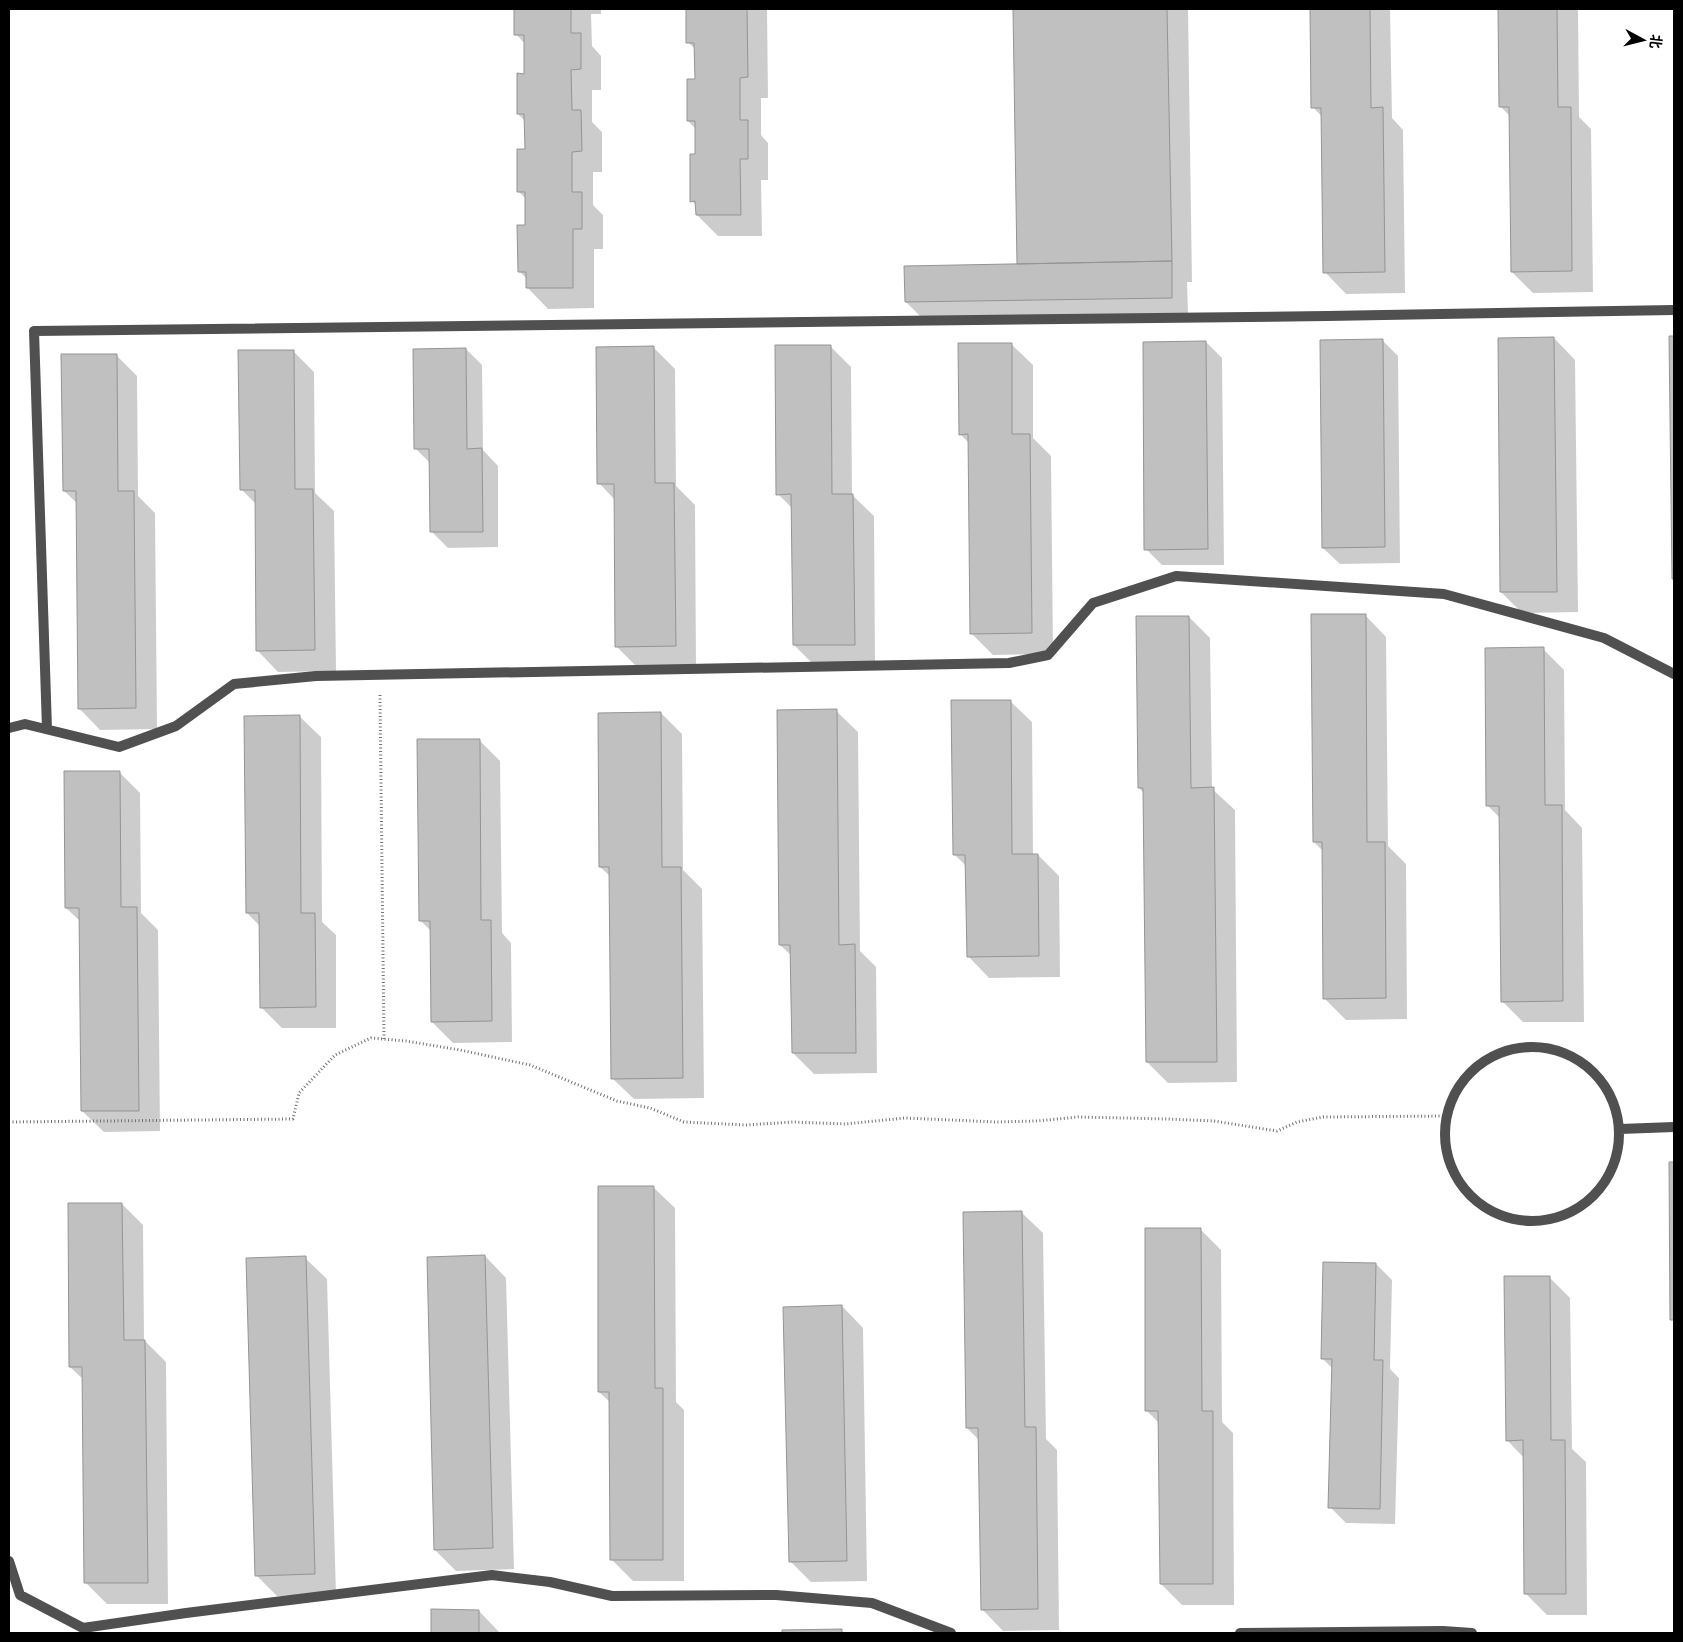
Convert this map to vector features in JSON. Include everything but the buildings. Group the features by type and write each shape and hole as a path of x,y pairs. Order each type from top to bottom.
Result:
{"lane":[{"path":"48,729 34,331 1327,316 1674,310"},
{"path":"9,728 25,724 119,747 176,726 234,684 316,676 1009,663 1048,655 1093,603 1176,576 1444,594 1604,638 1674,674"},
{"path":"1533,1046 1568,1054 1594,1072 1613,1098 1620,1129 1616,1160 1602,1188 1580,1209 1546,1222 1510,1220 1477,1204 1454,1176 1444,1141 1449,1105 1468,1074 1498,1053 1533,1046"},
{"path":"1620,1129 1674,1127"},
{"path":"9,1561 20,1595 83,1628 186,1613 492,1575 550,1582 612,1596 776,1596 872,1603 951,1633"},
{"path":"1240,1633 1443,1631 1472,1633"}],"path":[{"path":"380,675 384,1039"},
{"path":"9,1122 293,1119 299,1093 335,1055 371,1038 460,1050 530,1065 617,1101 650,1108 684,1122 746,1126 793,1122 844,1124 905,1118 1036,1122 1078,1117 1214,1122 1278,1131 1297,1122 1323,1117 1447,1116"}]}
